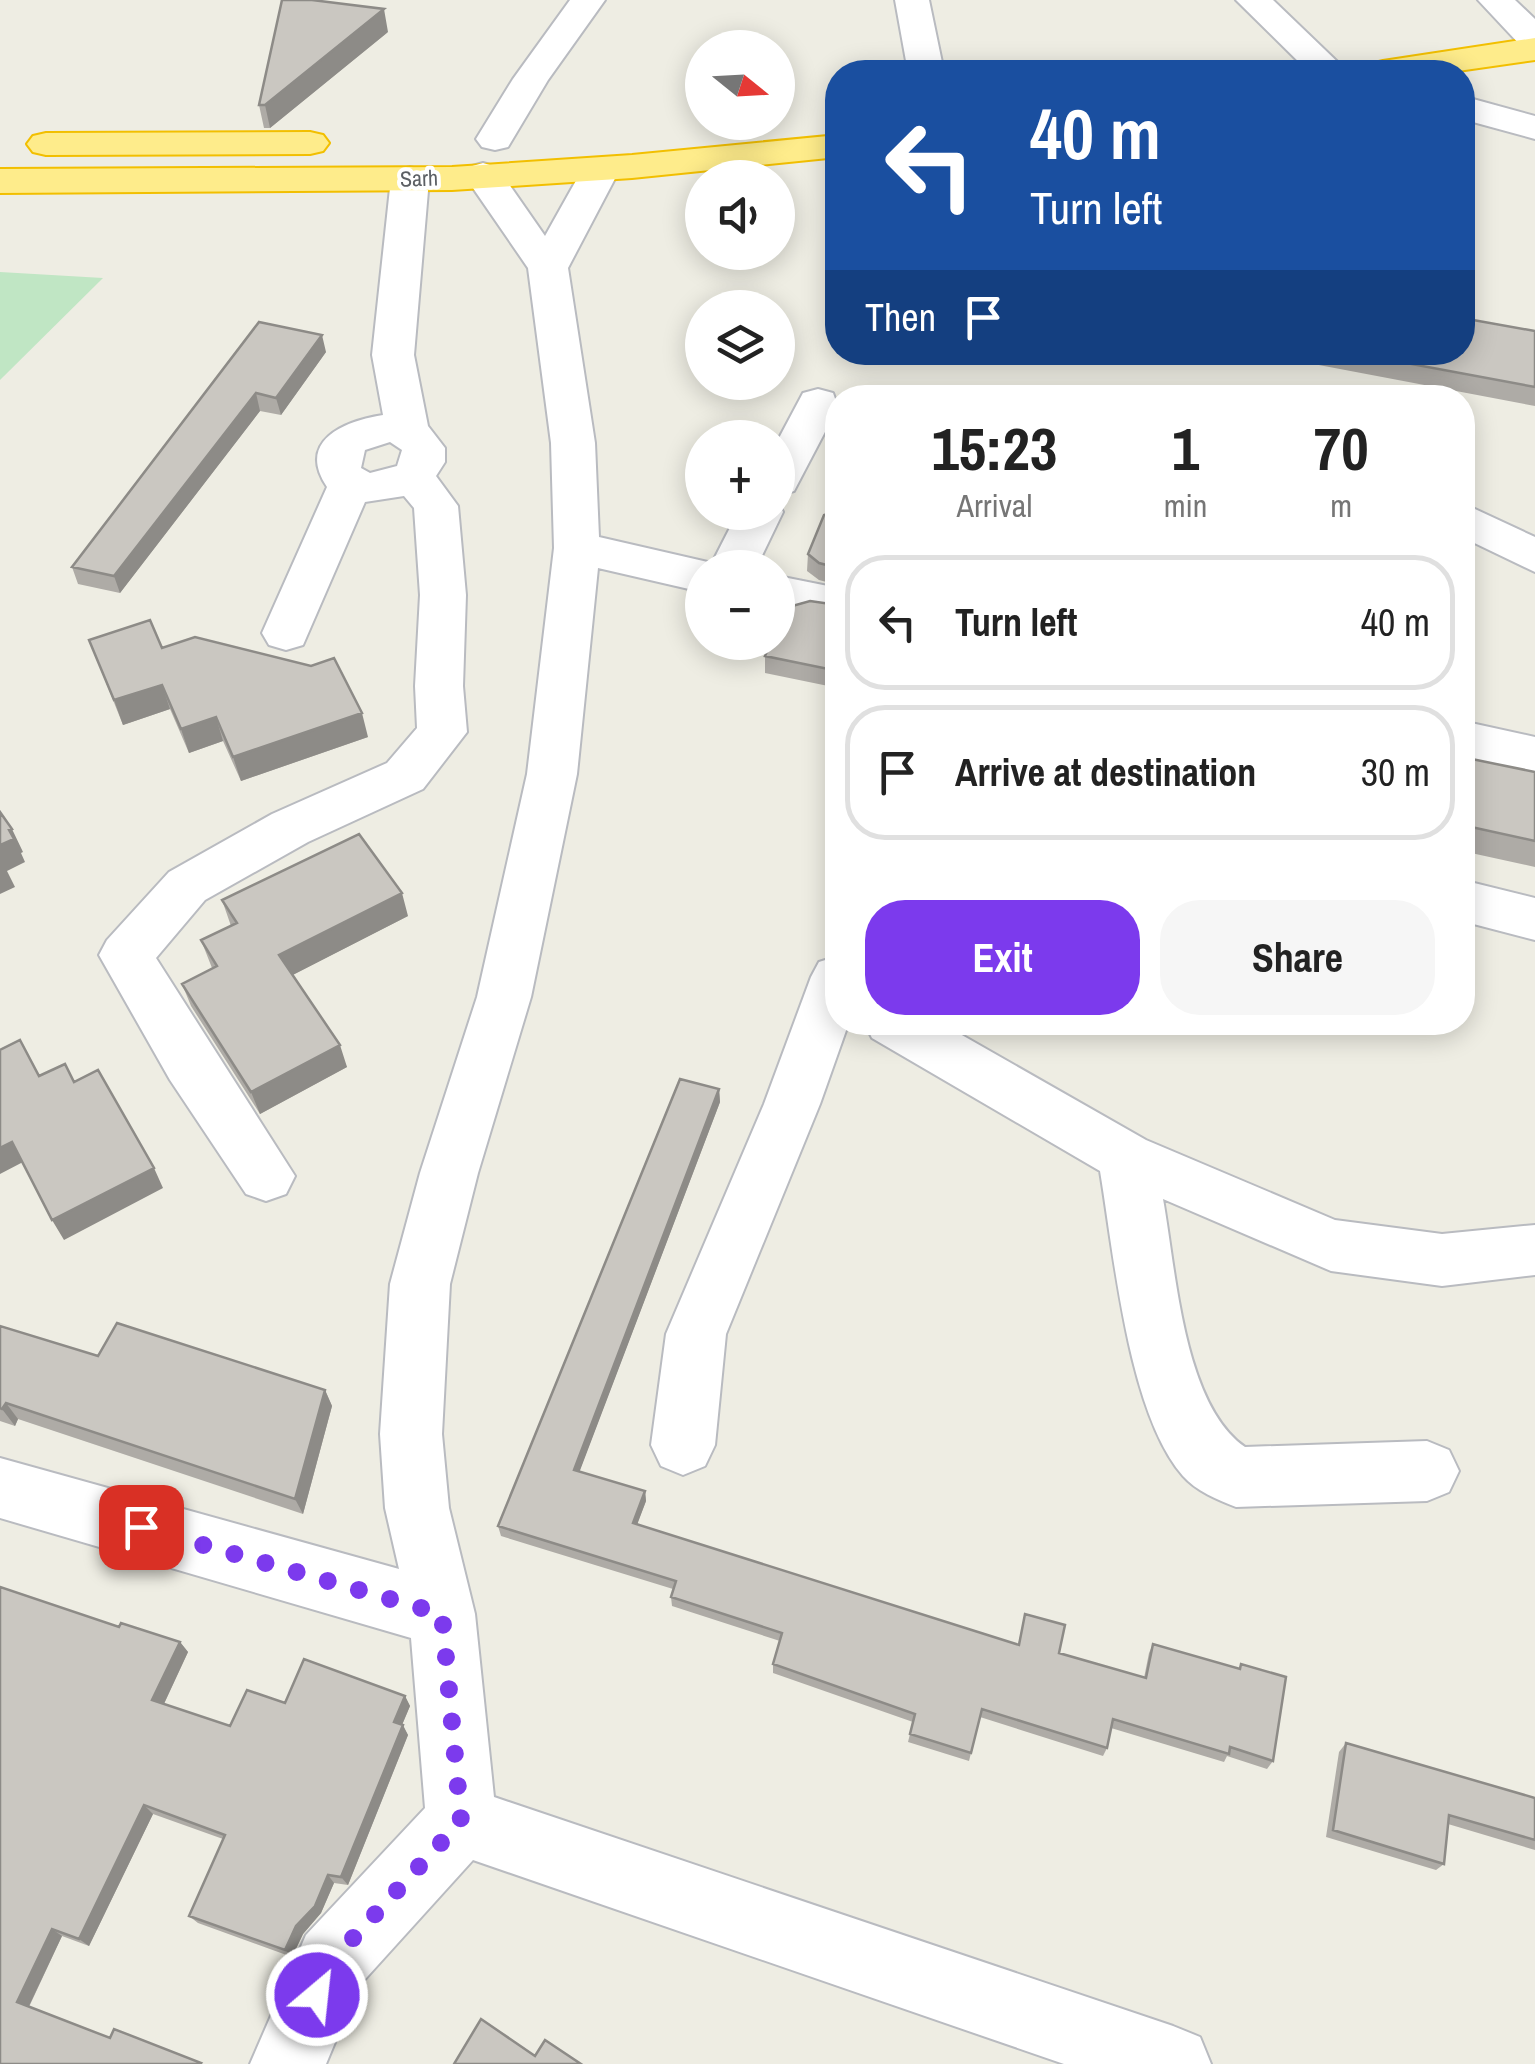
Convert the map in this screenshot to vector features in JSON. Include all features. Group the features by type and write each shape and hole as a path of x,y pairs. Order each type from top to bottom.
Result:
{"highway":[{"path":"1460,60 1535,48"},
{"path":"1475,73 1535,63"},
{"name":"Sarh","path":"0,182 410,179 489,157 825,133"},
{"name":"Sarh","path":"457,140 489,157 601,169 825,147"},
{"path":"18,144 342,142"}],"street":[{"path":"288,2064 332,1961 461,1821 442,1614 418,1508 411,1434 420,1284 448,1173 504,998 552,774 578,548 573,443 548,268 489,157 530,79 588,0"},
{"path":"567,88 624,0"},
{"path":"912,0 924,60"},
{"path":"1253,0 1317,60"},
{"path":"1495,0 1535,39"},
{"path":"1475,111 1535,128"},
{"path":"548,268 601,169"},
{"path":"266,1176 190,1064 126,955 186,886 290,828 405,776 442,732 439,686 443,595 436,506 411,455 393,354 410,179"},
{"path":"348,462 348,422 393,354"},
{"path":"795,448 818,403"},
{"path":"286,633 348,462 375,429 411,455"},
{"path":"348,462 385,487 411,455"},
{"path":"1475,525 1535,556"},
{"path":"578,548 685,572"},
{"path":"795,595 825,601"},
{"path":"1475,742 1535,754"},
{"path":"1475,903 1535,919"},
{"path":"683,1444 696,1334 825,1016"},
{"path":"914,1035 1126,1157 1332,1245 1442,1260 1532,1250"},
{"path":"1126,1157 1163,1363 1187,1426 1206,1456 1236,1477 1428,1471"},
{"path":"0,1488 442,1614"},
{"path":"461,1821 1173,2064"}],"green space":[{"path":"0,272 103,278 0,380"}],"building":[{"path":"282,0 384,9 265,105 259,105"},
{"path":"1475,320 1535,331 1535,387 1417,365 1475,365"},
{"path":"259,322 322,335 276,398 256,393 114,576 72,567"},
{"path":"825,515 825,565 808,554"},
{"path":"810,601 825,603 825,668 784,660 795,660 795,605"},
{"path":"150,620 162,648 195,637 311,666 334,658 362,713 233,757 216,717 181,729 162,685 114,700 89,640"},
{"path":"1475,760 1535,772 1535,841 1475,828"},
{"path":"0,812 14,839 0,845"},
{"path":"359,834 402,893 279,955 340,1045 251,1092 182,984 217,966 201,940 237,923 222,900"},
{"path":"20,1040 39,1076 65,1064 74,1082 98,1070 154,1168 52,1220 12,1142 0,1148 0,1050"},
{"path":"680,1079 719,1089 574,1470 645,1491 633,1523 1019,1645 1025,1614 1065,1625 1059,1653 1146,1678 1153,1644 1240,1669 1241,1664 1286,1677 1273,1761 1230,1747 1229,1754 1113,1719 1107,1748 982,1709 971,1753 910,1734 915,1714 773,1664 782,1633 671,1597 676,1581 498,1526"},
{"path":"117,1323 325,1390 295,1499 6,1403 0,1408 0,1326 98,1356"},
{"path":"0,1587 119,1627 121,1623 180,1642 152,1700 230,1726 247,1690 285,1703 304,1659 405,1696 394,1722 403,1725 341,1877 328,1875 315,1906 296,1926 285,1950 189,1916 225,1835 144,1805 79,1939 52,1929 17,2002 110,2038 114,2029 200,2064 0,2064"},
{"path":"1346,1743 1535,1798 1535,1840 1449,1815 1444,1864 1333,1830"},
{"path":"481,2019 535,2056 545,2040 581,2064 454,2064"}],"route":[{"path":"141,1527 442,1614 461,1821 332,1961 317,1995"}]}
